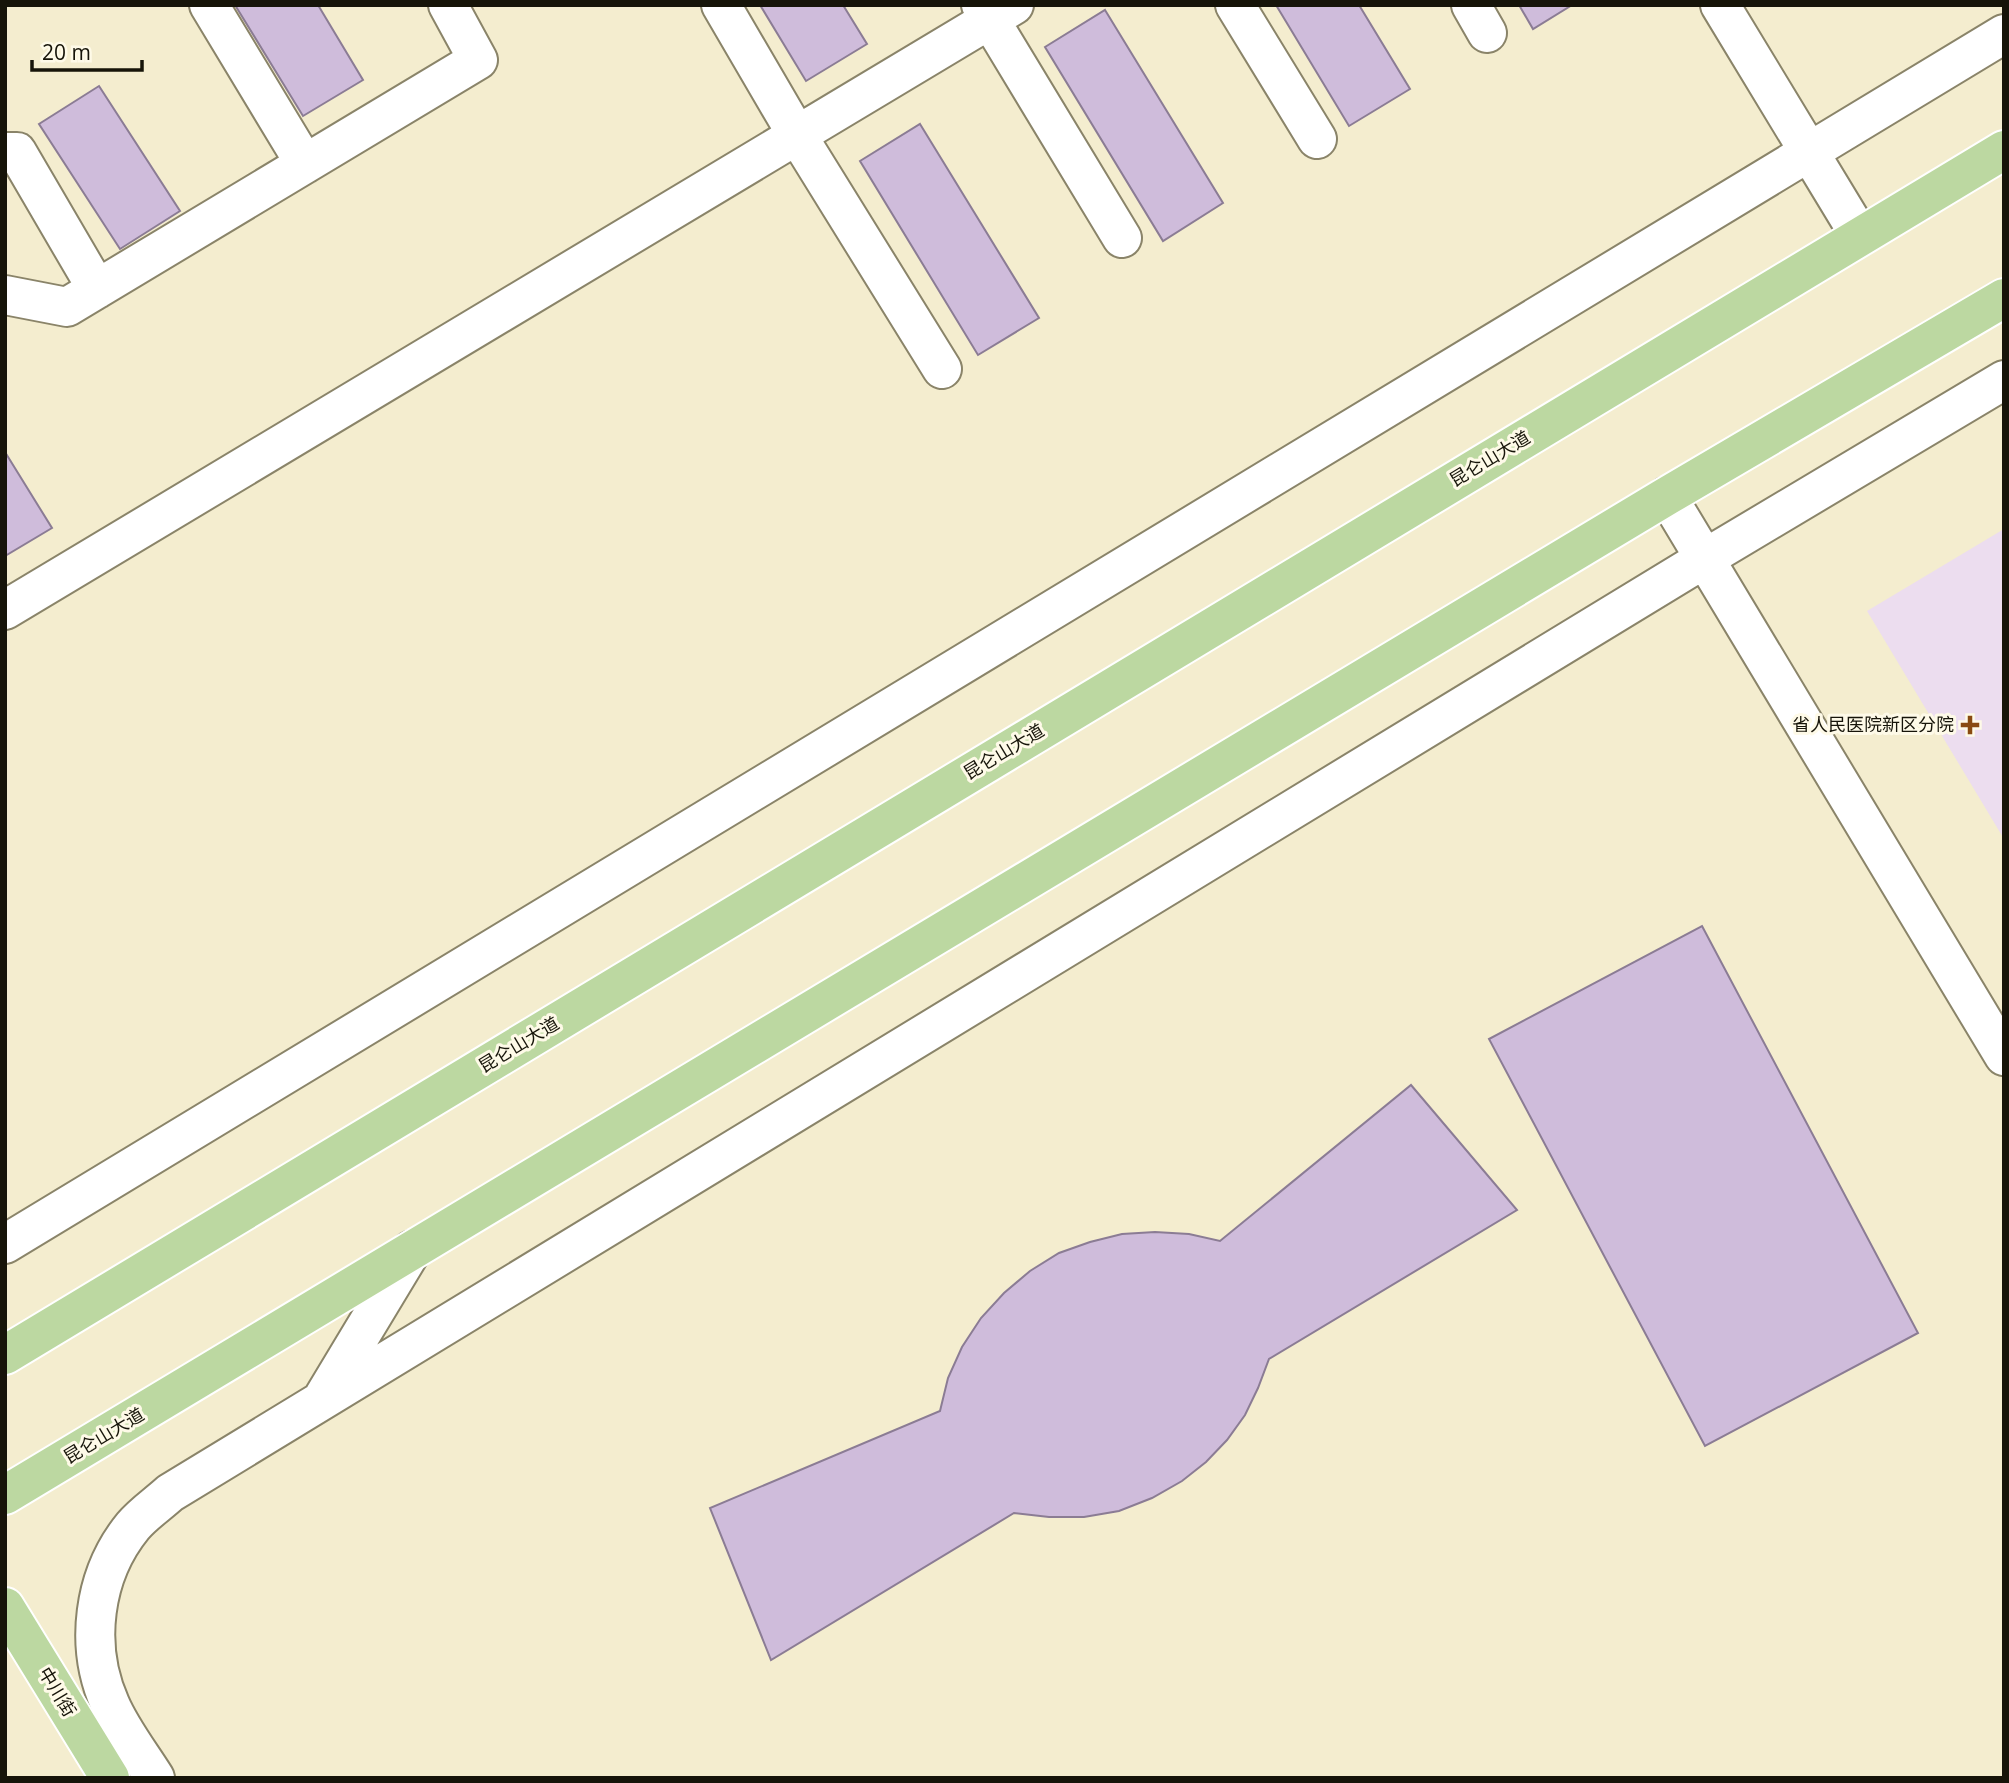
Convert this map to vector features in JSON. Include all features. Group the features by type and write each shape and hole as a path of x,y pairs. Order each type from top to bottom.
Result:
{"main road":[{"name":"昆仑山大道","path":"5,1355 2004,150"},
{"name":"昆仑山大道","path":"5,1495 1667,496 2004,298"},
{"name":"中川街","path":"5,1607 110,1778"}],"street":[{"path":"209,5 305,164"},
{"path":"5,295 66,307 478,60 448,5"},
{"path":"721,5 797,135 942,369"},
{"path":"1235,5 1317,139"},
{"path":"1720,5 1860,236"},
{"path":"5,610 797,135 995,10 1122,238"},
{"path":"5,1244 2004,34"},
{"path":"5,152 17,152 97,289"},
{"path":"155,1778 110,1704 96,1659 96,1611 108,1565 134,1525 170,1493 1704,559 2004,380"},
{"path":"1667,496 2004,1056"},
{"path":"321,1401 412,1251"}],"shaded area":[{"name":"省人民医院新区分院","path":"2004,529 2004,839 1867,611"}],"building":[{"path":"235,5 318,5 363,80 303,116"},
{"path":"760,5 843,5 867,44 806,81"},
{"path":"1276,5 1359,5 1410,89 1349,126"},
{"path":"1519,5 1572,5 1533,29"},
{"path":"1105,10 1223,203 1163,241 1045,47"},
{"path":"99,86 180,211 120,249 39,124"},
{"path":"920,124 1039,318 978,355 860,161"},
{"path":"5,452 52,528 5,556"},
{"path":"1702,926 1918,1333 1705,1446 1489,1039"},
{"path":"1411,1085 1517,1210 1269,1359 1245,1415 1227,1440 1206,1462 1182,1481 1152,1498 1119,1511 1084,1517 1014,1513 771,1660 710,1508 940,1411 948,1378 962,1347 981,1318 1004,1293 1030,1271 1059,1253 1122,1234 1189,1234 1220,1241"}],"place":[{"name":"省人民医院新区分院","path":"1970,725"}]}
